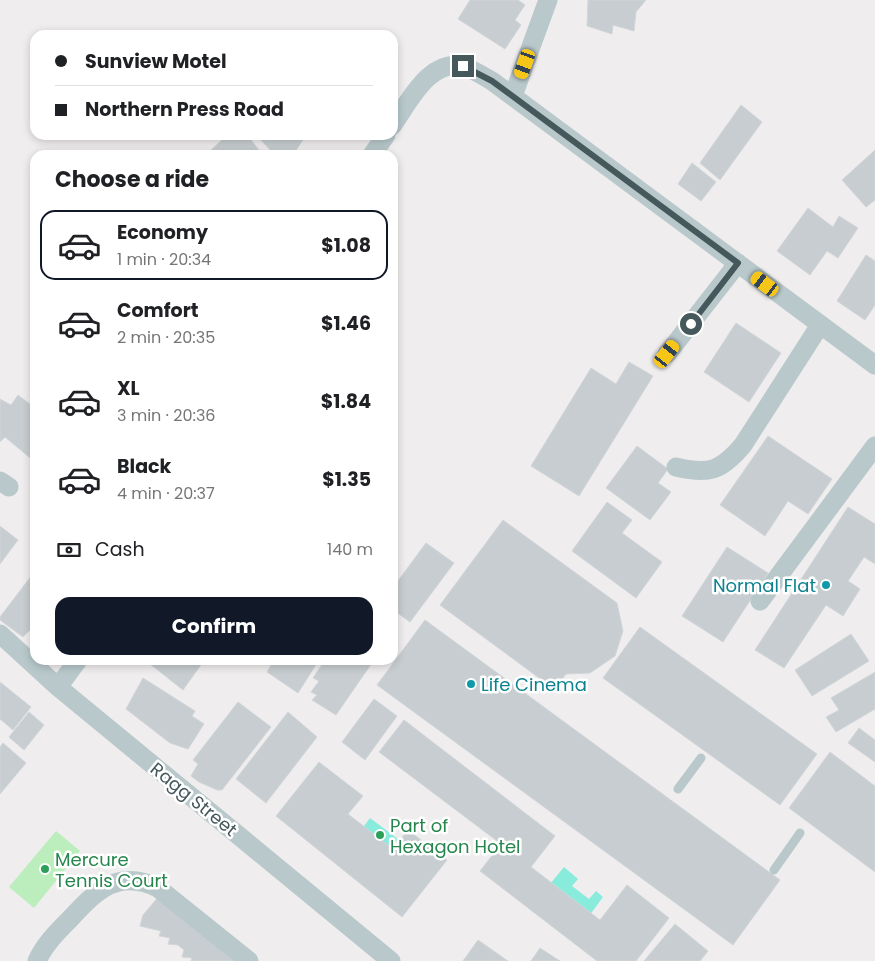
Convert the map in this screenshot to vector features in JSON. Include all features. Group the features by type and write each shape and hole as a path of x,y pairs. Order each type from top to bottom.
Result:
{"street":[{"path":"513,96 548,0"},
{"path":"398,118 429,76 438,69 449,66 463,66 477,72 513,96 875,365"},
{"path":"667,354 738,263"},
{"path":"676,466 696,472 714,470 729,461 743,445 820,325"},
{"path":"760,601 875,446"},
{"name":"Ragg Street","path":"0,634 30,661"},
{"name":"Ragg Street","path":"34,665 58,687 391,961"},
{"path":"58,687 74,665"},
{"path":"36,961 53,936 92,895 107,885 128,880 148,883 158,888 249,961"}],"lane":[{"path":"678,789 701,758"},
{"path":"774,870 800,833"}],"shaded area":[{"name":"Part of Hexagon Hotel","path":"370,818 398,839 389,851 361,830"},
{"name":"Mercure Tennis Court","path":"56,831 80,851 34,908 9,887"},
{"path":"564,867 578,879 572,886 589,899 596,891 603,897 589,916 550,884"}],"building":[{"path":"470,0 518,0 525,5 515,20 521,25 505,49 458,19"},
{"path":"588,0 646,0 636,12 634,31 613,25 612,34 587,26"},
{"path":"741,105 762,122 720,180 700,163"},
{"path":"222,140 251,140 259,150 211,150"},
{"path":"261,140 303,140 296,150 270,150"},
{"path":"875,150 875,200 866,207 842,180"},
{"path":"692,163 716,182 701,201 678,184"},
{"path":"808,208 833,227 839,216 858,228 838,258 827,251 810,275 777,251"},
{"path":"866,255 875,261 875,305 865,320 837,301"},
{"path":"736,323 781,353 749,402 704,372"},
{"path":"629,362 653,376 579,496 531,466 591,368 616,384"},
{"path":"18,395 30,404 30,458 5,437 0,442 0,399 11,405"},
{"path":"768,436 832,479 808,514 788,501 765,536 720,505"},
{"path":"637,446 668,469 658,483 671,492 650,520 606,488"},
{"path":"607,502 632,520 622,533 662,562 636,598 572,551"},
{"name":"Normal Flat","path":"848,507 875,524 875,564 864,557 848,581 860,589 843,616 826,605 784,668 755,650"},
{"name":"Life Cinema","path":"503,520 617,603 623,631 615,656 590,673 566,674 554,689 440,605"},
{"path":"0,526 18,540 0,564"},
{"path":"426,543 454,563 410,622 398,613 398,581"},
{"path":"727,547 768,573 723,642 682,616"},
{"path":"30,578 30,630 23,637 0,620 0,617"},
{"path":"425,620 780,880 733,945 377,685 392,665 398,665 398,657"},
{"path":"640,627 817,754 780,805 603,678"},
{"path":"851,634 869,661 812,696 795,670"},
{"path":"151,665 201,665 183,690"},
{"path":"271,665 316,665 298,693 267,672"},
{"path":"322,665 371,665 336,715 312,700 317,695 311,692 319,681 313,678"},
{"path":"875,672 875,709 836,732 826,717 839,710 831,698"},
{"path":"143,678 195,711 192,716 204,724 188,749 170,743 126,709"},
{"path":"0,682 31,707 13,730 0,719"},
{"path":"374,699 397,716 365,760 342,742"},
{"path":"238,702 271,727 222,790 217,790 191,776 198,764 193,760"},
{"path":"29,712 44,725 24,750 9,737"},
{"path":"288,712 317,737 266,803 236,779"},
{"path":"404,720 555,836 531,867 600,920 627,885 669,918 636,961 597,961 480,871 501,844 379,752"},
{"path":"859,728 875,740 875,762 848,743"},
{"path":"3,743 26,763 0,794 0,747"},
{"path":"830,752 875,786 875,872 789,808"},
{"path":"319,762 363,796 348,814 393,849 408,830 447,860 402,917 276,816"},
{"path":"160,895 234,961 191,961 192,958 182,957 184,950 178,945 168,944 170,938 159,936 161,931 140,926 143,915"},
{"path":"675,924 708,951 700,961 644,961"},
{"path":"478,940 508,961 463,961"},
{"path":"540,948 560,961 531,961"}],"place":[{"name":"Normal Flat","path":"826,585"},
{"name":"Life Cinema","path":"471,684"},
{"name":"Part of Hexagon Hotel","path":"380,835"},
{"name":"Mercure Tennis Court","path":"45,869"}],"route":[{"path":"463,66 492,81 738,263 691,324"}]}
